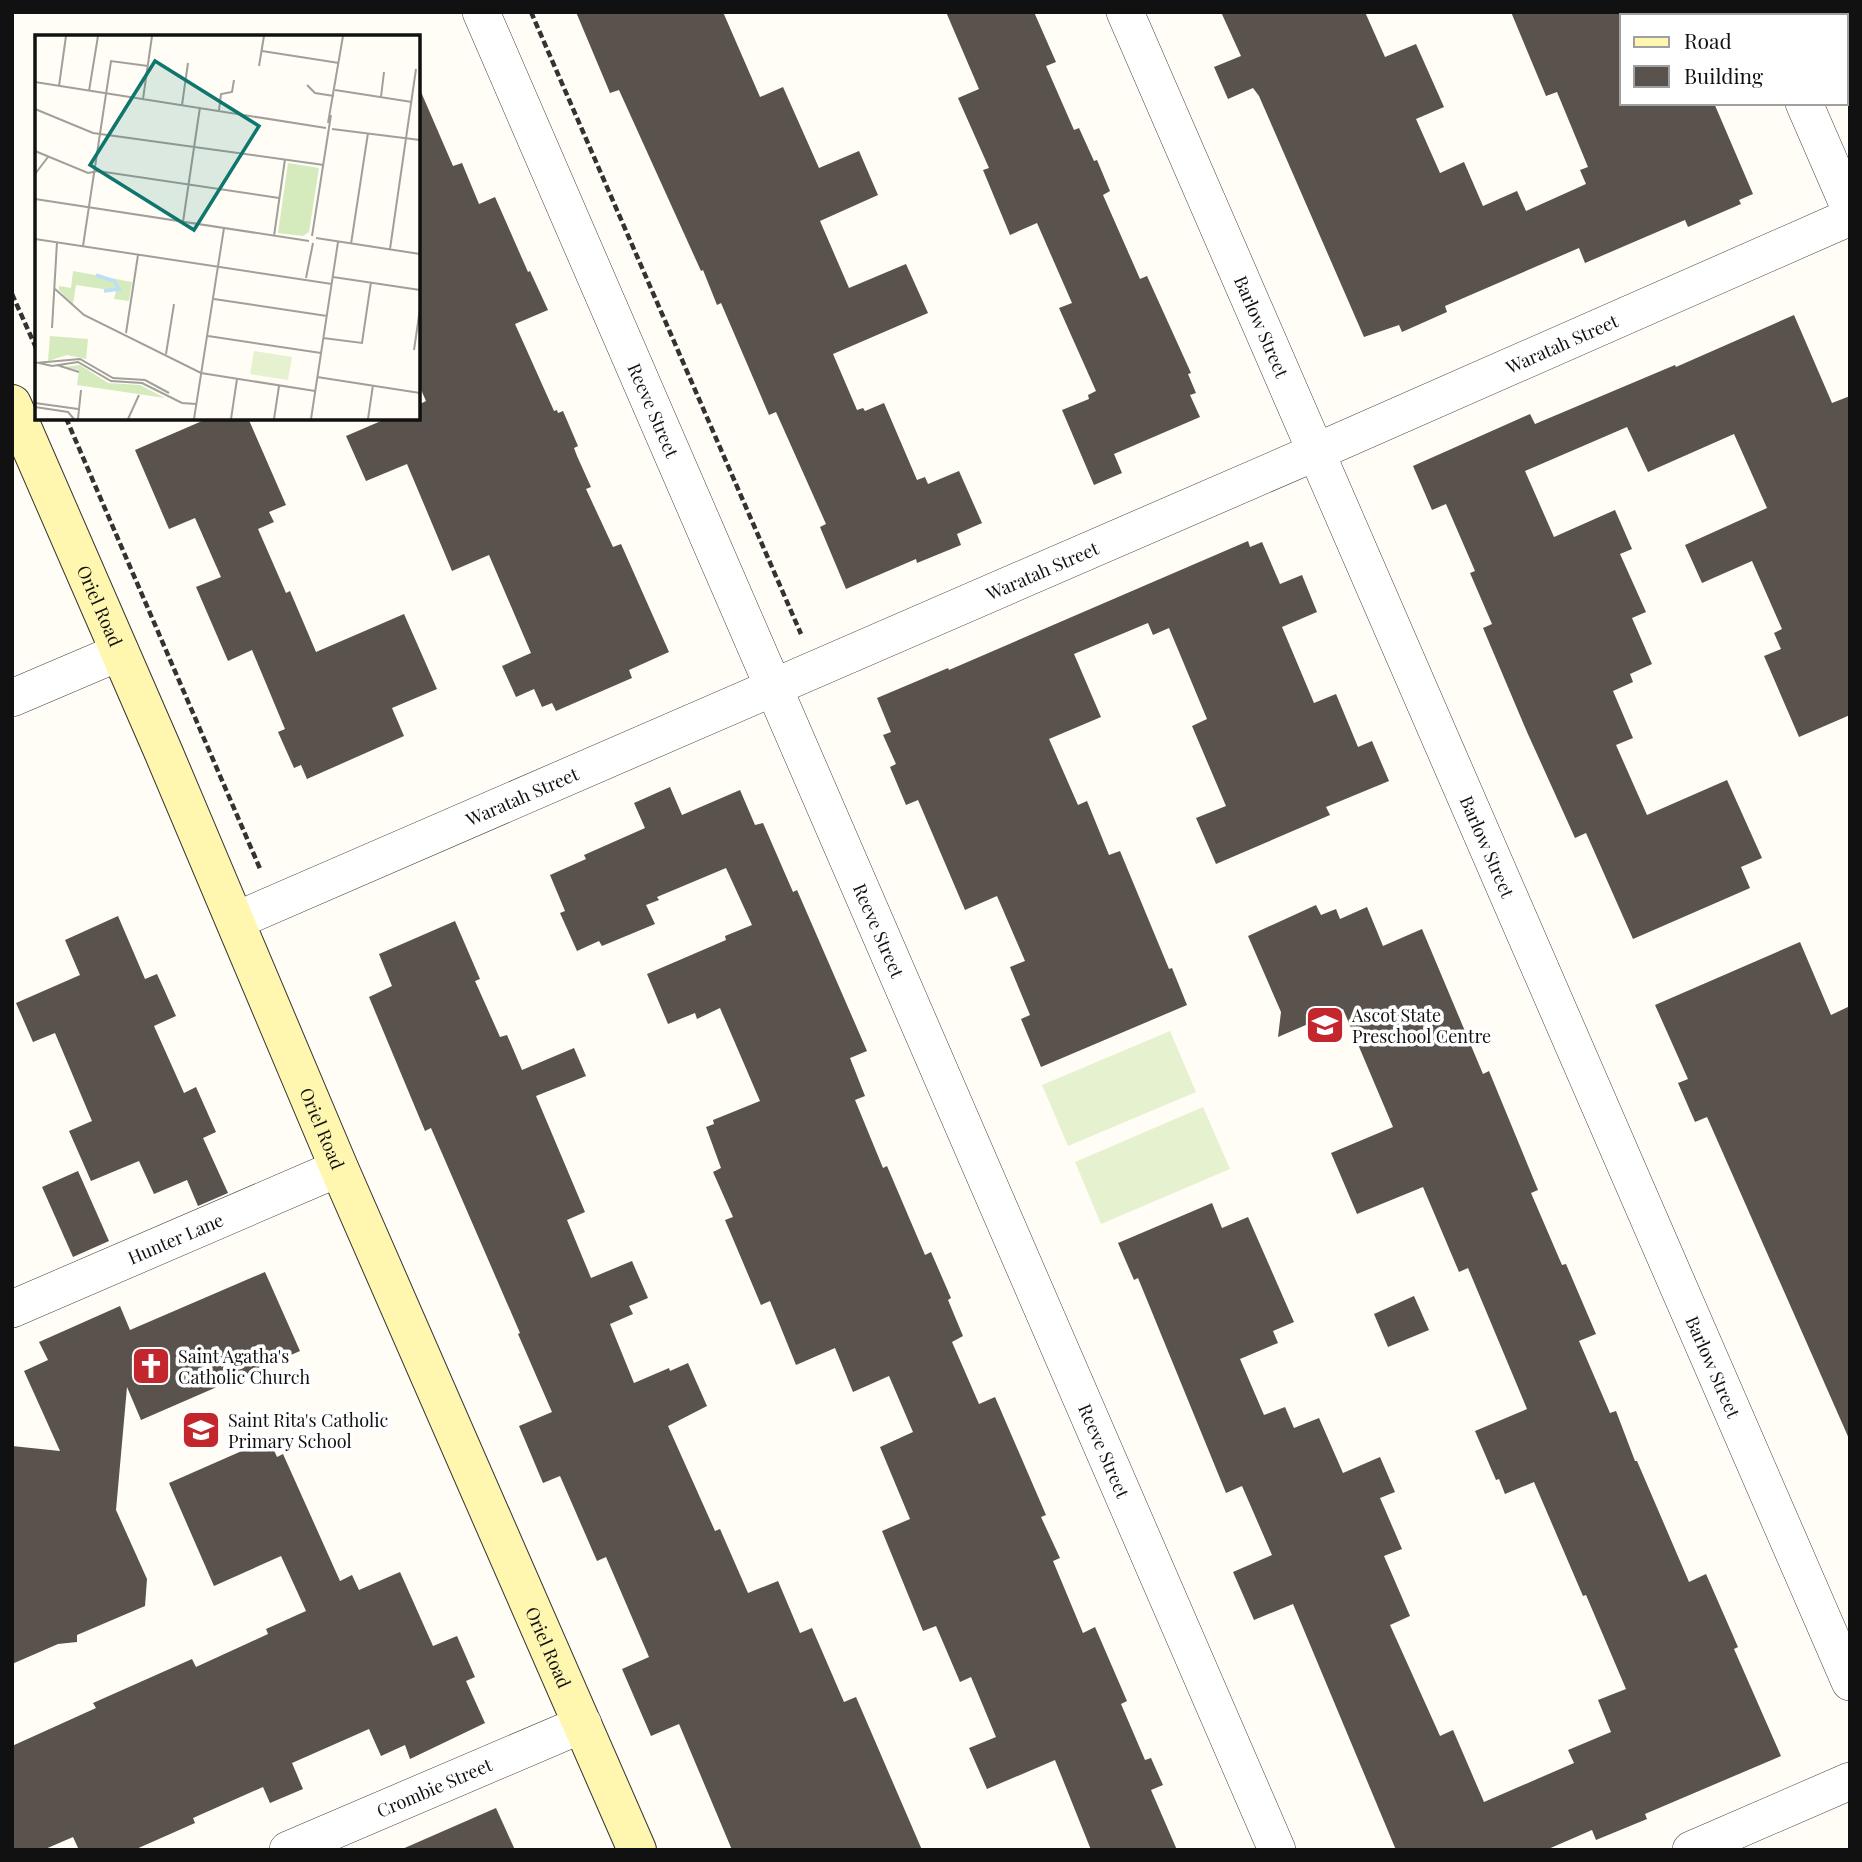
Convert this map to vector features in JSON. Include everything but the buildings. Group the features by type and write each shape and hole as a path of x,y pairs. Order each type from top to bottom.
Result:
{"street":[{"name":"Reeve Street","path":"481,12 1277,1850"},
{"name":"Barlow Street","path":"1125,12 1850,1682"},
{"path":"1805,105 1850,209"},
{"name":"Waratah Street","path":"235,920 1316,452 1850,217"},
{"name":"Oriel Road","path":"12,404 235,920 338,1168 638,1850"},
{"path":"12,698 120,652"},
{"name":"Hunter Lane","path":"12,1309 338,1168"},
{"name":"Crombie Street","path":"288,1850 583,1724"},
{"path":"1692,1850 1850,1781"}],"path":[{"path":"531,12 804,645"},
{"path":"12,294 35,346"},
{"path":"67,420 263,877"}],"green space":[{"path":"1170,1031 1196,1092 1068,1146 1042,1085"},
{"path":"1203,1107 1230,1169 1101,1224 1075,1162"}],"place":[{"name":"Ascot State Preschool Centre","path":"1325,1025"},
{"name":"Saint Agatha's Catholic Church","path":"151,1366"},
{"name":"Saint Rita's Catholic Primary School","path":"201,1430"}]}
